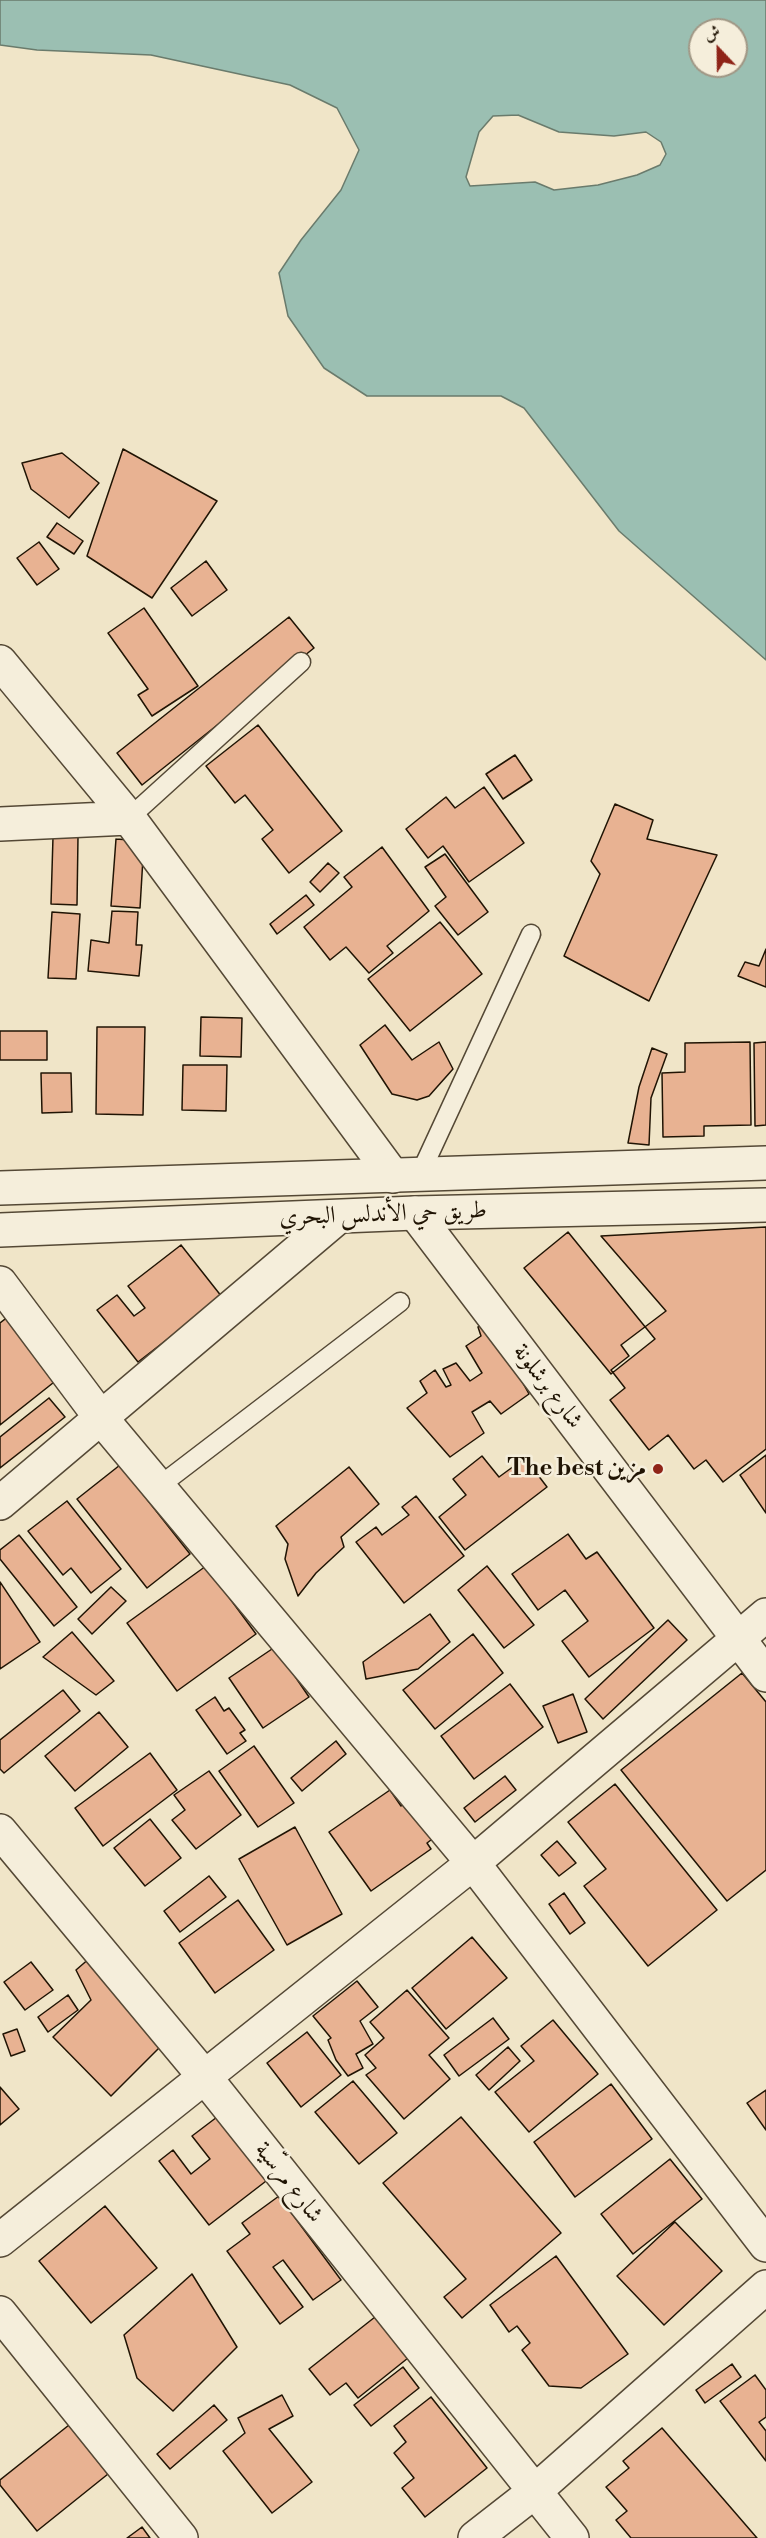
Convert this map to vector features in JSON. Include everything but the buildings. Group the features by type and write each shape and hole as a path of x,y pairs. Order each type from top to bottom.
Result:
{"street":[{"path":"0,662 129,818 406,1175"},
{"path":"0,824 129,818"},
{"name":"طريق حي الأندلس البحري","path":"0,1188 766,1163"},
{"name":"طريق حي الأندلس البحري","path":"0,1230 415,1213 766,1205"},
{"name":"شارع برشلونة","path":"415,1213 766,1675"},
{"path":"0,1503 339,1217"},
{"path":"0,1283 101,1418 474,1863 766,2245"},
{"path":"0,2240 474,1863 737,1637 766,1615"},
{"name":"شارع مرسّية","path":"0,1832 204,2076 572,2538"},
{"path":"475,2538 534,2492 766,2287"},
{"path":"0,2313 181,2538"}],"lane":[{"path":"129,818 301,662"},
{"path":"406,1175 531,934"},
{"path":"158,1486 400,1302"}],"water":[{"path":"0,0 766,0 766,660 619,531 524,408 501,396 367,396 324,368 288,316 279,273 301,240 341,190 359,150 337,108 290,85 151,55 37,50 0,45","holes":["518,115 559,132 614,136 646,132 661,142 666,154 660,165 637,175 598,185 554,190 535,182 470,186 466,177 479,132 493,116"]}],"place":[{"name":"The best مزين","path":"658,1469"}]}
